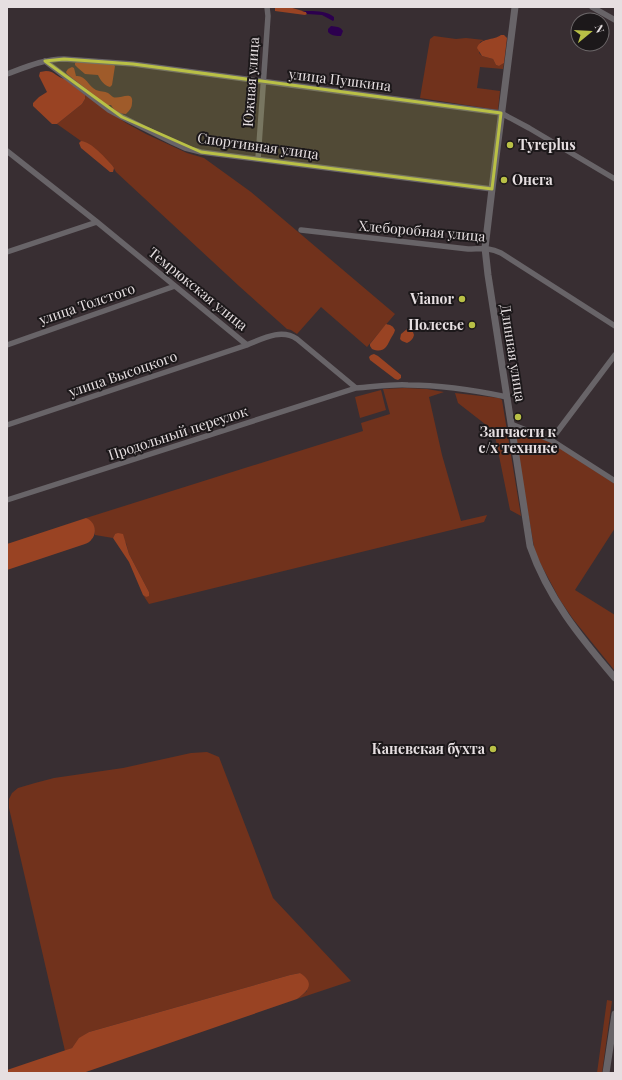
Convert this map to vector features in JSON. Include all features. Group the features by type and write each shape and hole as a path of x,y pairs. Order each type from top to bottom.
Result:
{"street":[{"name":"Южная улица","path":"258,159 268,16 267,7"},
{"name":"Длинная улица","path":"515,7 501,113 486,248 488,275 530,546 550,591 558,605 615,678"},
{"path":"592,7 615,20"},
{"name":"улица Пушкина","path":"7,74 55,59 133,64 501,113 615,179"},
{"name":"Спортивная улица","path":"45,61 109,110 136,125 185,148 201,152 492,189"},
{"name":"Темрюкская улица","path":"8,153 97,222 246,345 279,334 290,334 297,338 356,388"},
{"path":"7,252 97,222"},
{"name":"Хлеборобная улица","path":"301,230 468,249 486,248 495,250 615,326"},
{"name":"улица Толстого","path":"7,345 175,286"},
{"name":"улица Высоцкого","path":"7,425 246,345"},
{"path":"551,440 615,355"},
{"path":"356,388 409,385 468,390 507,397"},
{"name":"Продольный переулок","path":"7,500 356,388"},
{"path":"511,424 551,440 615,481"},
{"path":"606,1073 615,1014"}],"highlighted area":[{"path":"64,59 133,64 501,113 492,189 201,152 122,117 45,61"}],"shaded area":[{"path":"275,7 289,7 306,12 307,14 275,11"},
{"path":"302,11 319,11 327,13 334,17 334,20 333,21 322,15 307,14 306,12"},
{"path":"331,26 342,29 343,31 341,36 334,36 328,32 328,29"},
{"path":"504,35 507,38 504,63 499,66 496,65 493,59 482,56 477,48 481,42"},
{"path":"434,36 456,39 466,38 484,40 480,42 479,53 482,56 493,59 496,65 499,66 504,63 503,69 480,67 477,88 500,91 498,110 420,98 430,39"},
{"path":"77,62 113,64 115,66 112,85 110,87 106,85 98,75 85,74 75,65"},
{"path":"72,67 74,68 76,76 85,79 96,90 107,92 116,98 126,96 131,97 132,105 129,111 126,114 117,112 111,105 106,105 67,74 66,72 68,69"},
{"path":"40,72 52,72 65,79 85,95 85,99 82,104 57,124 52,124 33,106 33,103 39,97 47,92 39,76"},
{"path":"85,95 126,123 146,134 187,153 204,158 251,192 395,314 367,347 321,307 297,334 287,329 116,172 112,165 85,142 81,141 57,124 82,104 85,99"},
{"path":"81,141 94,147 112,165 114,168 113,172 110,172 81,148 79,143"},
{"path":"386,324 392,326 395,330 394,334 385,348 378,351 372,349 370,344"},
{"path":"407,329 413,332 414,335 412,340 407,343 400,339 401,334"},
{"path":"374,354 401,375 401,378 398,380 395,379 370,360 369,357"},
{"path":"383,389 427,389 444,392 429,397 442,455 461,521 487,515 484,522 149,604 143,595 146,597 149,592 129,554 126,543 115,534 113,538 95,535 93,525 86,518 363,431 361,423 390,414"},
{"path":"381,390 386,410 360,418 355,397"},
{"path":"455,393 499,398 502,400 521,516 510,510 494,431 458,403"},
{"path":"520,431 552,443 615,484 615,528 575,590 615,615 615,671 573,619 560,600 537,557 515,438 515,435"},
{"path":"86,518 92,522 95,531 91,540 86,544 7,570 7,544"},
{"path":"115,534 123,534 129,554 149,592 149,596 146,597 143,595 129,562 113,538"},
{"path":"207,752 219,757 273,898 351,981 297,999 307,991 300,973 290,975 89,1032 79,1039 72,1048 65,1051 9,808 9,799 12,793 18,788 54,778 123,768 191,753"},
{"path":"300,973 308,980 309,986 305,993 297,999 83,1073 7,1073 7,1070 72,1048 79,1038 89,1032"},
{"path":"607,1000 612,1001 602,1073 597,1073"}],"place":[{"name":"Tyreplus","path":"510,145"},
{"name":"Онега","path":"504,180"},
{"name":"Vianor","path":"462,299"},
{"name":"Полесье","path":"472,325"},
{"name":"Запчасти к с/х технике","path":"518,417"},
{"name":"Каневская бухта","path":"493,749"}]}
